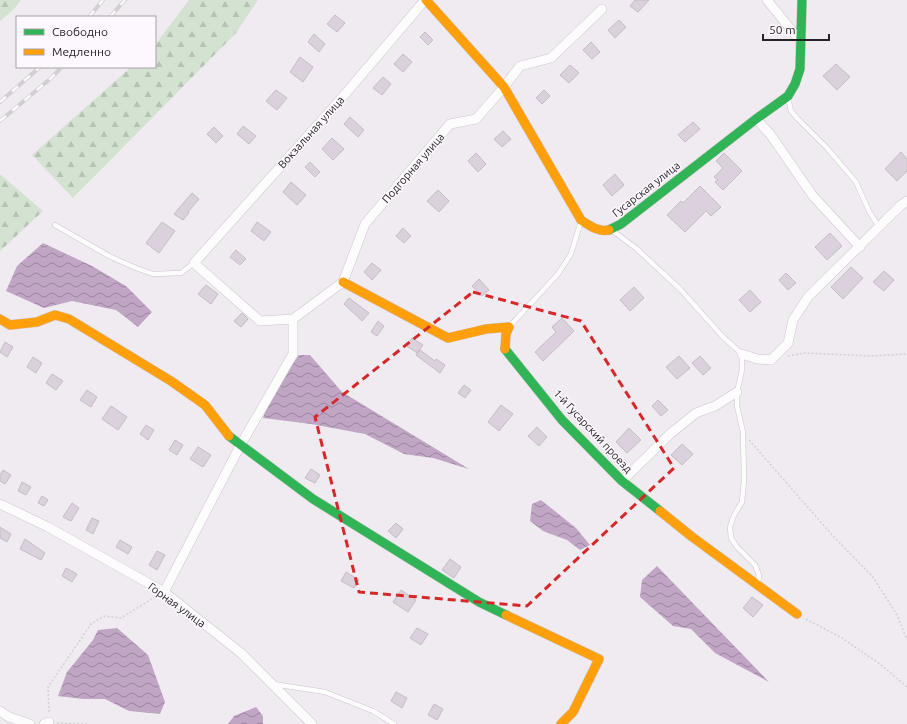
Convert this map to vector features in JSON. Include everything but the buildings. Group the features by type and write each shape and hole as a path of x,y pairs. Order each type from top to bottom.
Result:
{"street":[{"path":"426,0 504,87 581,220"},
{"name":"Вокзальная улица","path":"194,262 340,100 426,0"},
{"path":"767,0 801,42"},
{"path":"788,96 795,84 800,69 802,0"},
{"name":"Подгорная улица","path":"343,282 365,224 450,124 476,119 520,66 551,58 602,8"},
{"name":"Гусарская улица","path":"581,220 596,230 611,230 621,224 756,119 788,96"},
{"path":"756,119 770,134 813,196 860,247"},
{"path":"742,354 757,359 771,360 788,343 793,320 808,296 907,201"},
{"path":"194,262 260,321 293,318 343,282 448,338 486,329 509,327"},
{"path":"0,319 10,325 37,322 55,315 69,319 171,381 205,405 227,435 312,499 479,602 599,659 572,712 561,724"},
{"path":"164,592 240,446 293,354 293,318"},
{"name":"1-й Гусарский проезд","path":"509,327 506,334 505,350 562,420 622,481 691,536 798,614"},
{"path":"622,481 670,434 696,413 715,406 737,392"},
{"name":"Горная улица","path":"0,504 48,527 164,592 241,653 312,724"},
{"path":"0,711 9,717 30,724"}],"lane":[{"path":"788,96 791,111 827,148 856,182 869,211 879,228"},
{"path":"509,327 558,274 571,254 581,220"},
{"path":"55,225 109,256 153,274 181,273 194,262"},
{"path":"611,230 637,249 675,284 723,337 742,354 742,370 737,392 737,406 743,432 744,480 742,502 734,514 730,527 734,543 756,565 759,575 758,585"},
{"path":"272,684 325,692 373,711 394,724"}],"path":[{"path":"771,360 804,353 871,356 907,354"},
{"path":"743,432 834,537 874,577 897,615 907,640"},
{"path":"88,724 47,723 48,686 91,624 104,616 121,618 164,592"},
{"path":"798,614 842,638 880,664 907,686"}],"highlighted area":[{"path":"473,292 581,321 674,468 527,606 359,592 315,417"}],"green space":[{"path":"0,0 21,0 13,10 0,21"},
{"path":"189,0 258,0 236,33 73,198 32,155 130,68 156,68 156,44"},
{"path":"0,174 43,211 0,251"}],"water":[{"path":"43,243 92,266 126,286 152,312 138,327 116,310 72,301 44,308 6,291 17,266"},
{"path":"299,355 310,355 342,392 469,469 433,458 404,454 365,434 311,424 263,418 272,393"},
{"path":"541,500 576,528 590,545 580,550 567,540 543,531 530,521 532,504"},
{"path":"657,566 769,682 715,653 691,629 673,626 640,597 642,580"},
{"path":"117,628 148,655 165,702 160,714 129,711 105,699 83,699 58,696 67,672 93,640 98,630"},
{"path":"256,707 263,716 263,724 228,724 234,716"}],"railway":[{"path":"90,16 103,0"},
{"path":"111,16 125,0"},
{"path":"0,102 39,68"},
{"path":"0,121 61,68"}],"traffic: fast":[{"path":"609,230 621,224 756,119 788,96 795,84 800,69 802,0"},
{"path":"505,349 562,420 622,481 660,511"},
{"path":"229,436 313,499 479,602 506,615"}],"traffic: slow":[{"path":"426,0 504,87 581,220 598,229 609,230"},
{"path":"343,282 448,338 486,329 509,327 506,334 505,349"},
{"path":"0,319 10,325 37,322 55,315 69,319 171,381 205,405 229,436"},
{"path":"660,511 691,536 797,614"},
{"path":"506,615 599,659 573,712 561,724"}]}
